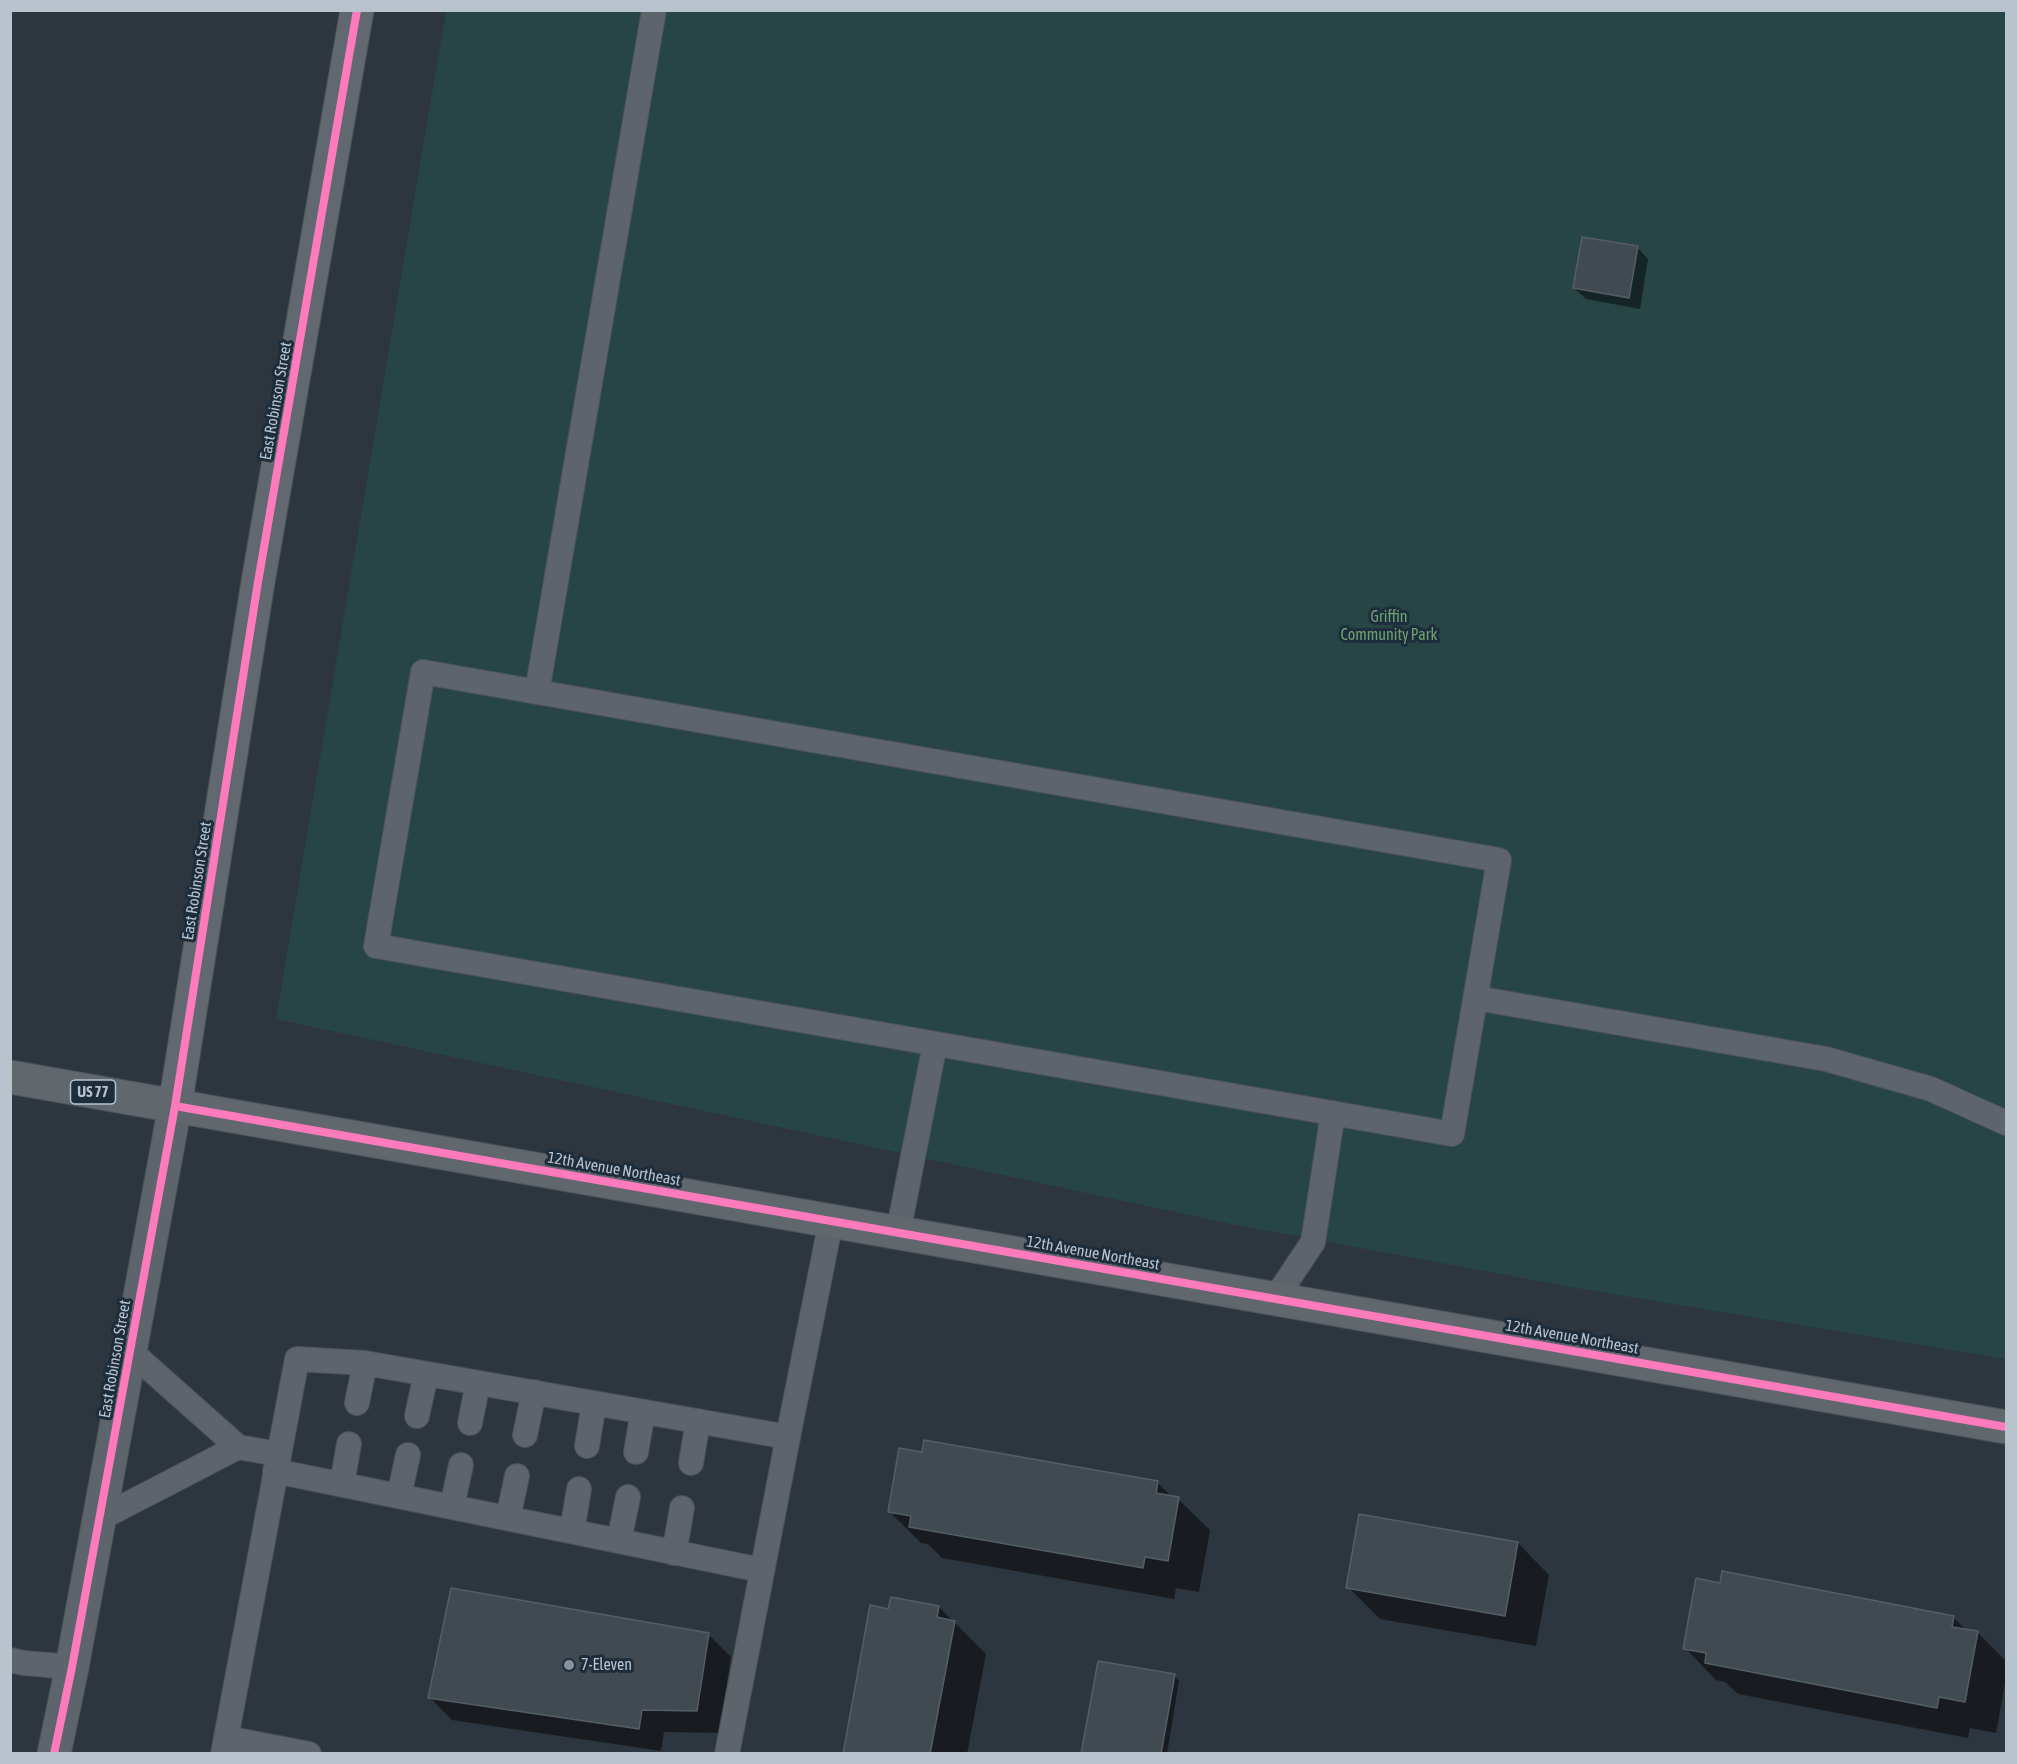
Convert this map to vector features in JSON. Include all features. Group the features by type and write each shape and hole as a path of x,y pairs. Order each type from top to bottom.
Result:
{"main road":[{"name":"East Robinson Street","path":"174,1106 258,582 357,10"},
{"name":"12th Avenue Northeast","path":"10,1077 2007,1428"}],"street":[{"name":"East Robinson Street","path":"54,1754 72,1667 174,1106"}],"lane":[{"path":"537,692 654,10"},
{"path":"423,672 537,692 1499,860 1452,1134 376,946 423,672"},
{"path":"1476,998 1826,1059 1930,1089 2007,1123"},
{"path":"898,1233 935,1044"},
{"path":"1275,1299 1313,1242 1334,1113"},
{"path":"727,1754 761,1570 831,1221"},
{"path":"130,1351 238,1447 277,1462 342,1484 761,1570"},
{"path":"309,1754 224,1746 297,1359 365,1363 788,1437"},
{"path":"357,1403 365,1363"},
{"path":"417,1416 426,1374"},
{"path":"470,1423 478,1383"},
{"path":"525,1435 534,1392"},
{"path":"587,1446 594,1403"},
{"path":"636,1452 643,1412"},
{"path":"691,1463 698,1421"},
{"path":"342,1484 349,1444"},
{"path":"99,1519 238,1447"},
{"path":"399,1496 408,1455"},
{"path":"452,1506 461,1465"},
{"path":"508,1518 517,1476"},
{"path":"572,1531 579,1489"},
{"path":"619,1541 628,1497"},
{"path":"674,1553 682,1508"},
{"path":"10,1660 72,1667"}],"green space":[{"name":"Griffin Community Park","path":"446,11 2006,11 2006,1359 1582,1289 1231,1224 276,1019"}],"building":[{"path":"1582,237 1638,246 1629,298 1573,288"},
{"path":"924,1440 1158,1481 1156,1493 1179,1497 1168,1561 1145,1557 1143,1568 909,1527 911,1516 888,1512 899,1448 922,1452"},
{"path":"1359,1514 1518,1542 1505,1616 1346,1588"},
{"path":"1722,1571 1954,1616 1952,1627 1978,1631 1965,1702 1939,1697 1937,1708 1705,1663 1706,1653 1683,1649 1696,1578 1720,1583"},
{"name":"7-Eleven","path":"451,1588 709,1633 697,1711 642,1710 639,1729 428,1698"},
{"path":"891,1597 939,1606 937,1617 955,1621 930,1754 843,1754 870,1605 888,1609"},
{"path":"1098,1661 1175,1674 1161,1754 1081,1754"}],"cycle path":[{"path":"54,1754 175,1106 258,582 357,10"},
{"path":"175,1106 2006,1427"}],"place":[{"name":"7-Eleven","path":"569,1665"}]}
